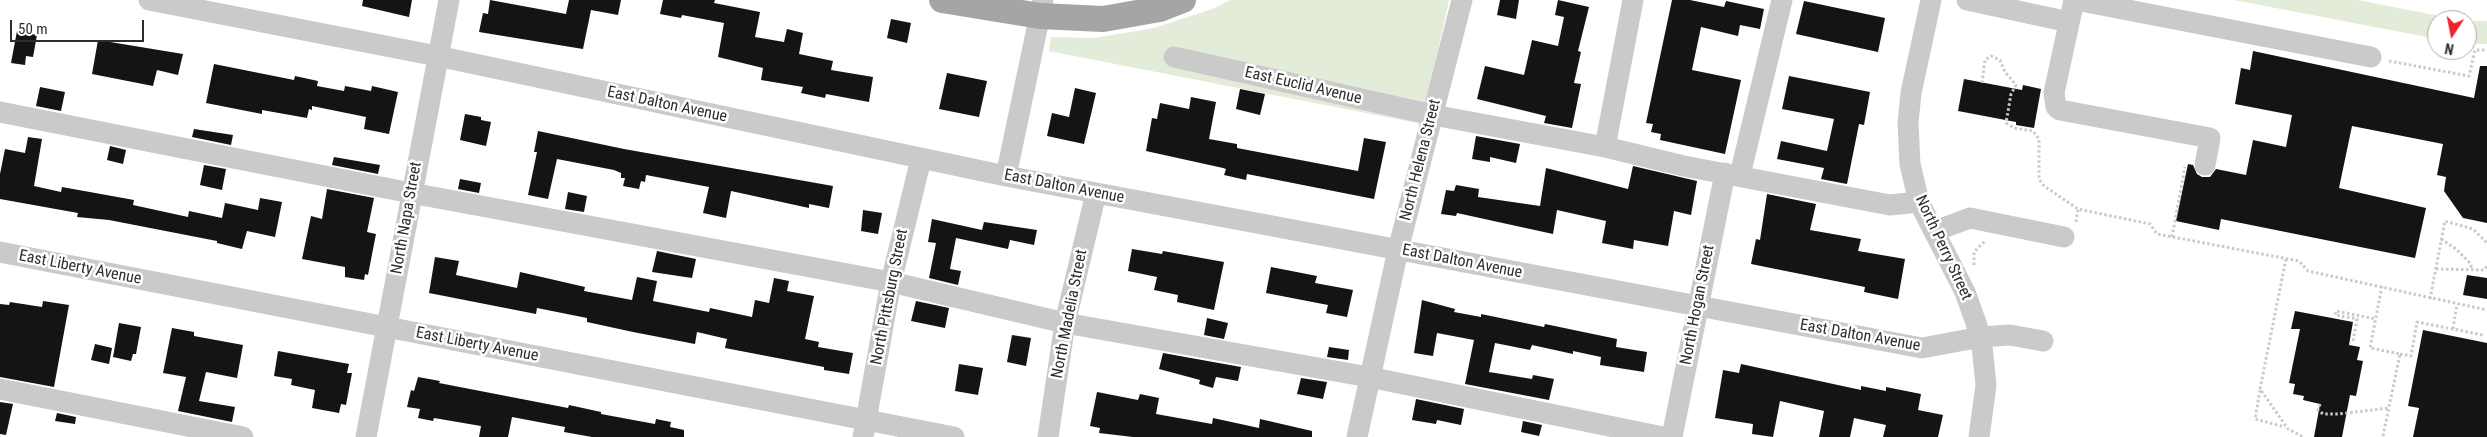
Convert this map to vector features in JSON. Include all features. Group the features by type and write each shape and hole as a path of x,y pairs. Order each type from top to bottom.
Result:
{"main road":[{"path":"942,0 1041,8 1103,19 1160,9 1183,0"}],"street":[{"name":"East Dalton Avenue","path":"149,0 437,56 1006,176 1922,348 1981,337 2010,335 2043,341"},
{"name":"North Napa Street","path":"366,437 449,0"},
{"name":"North Helena Street","path":"1358,437 1369,378 1398,250 1462,0"},
{"path":"1606,147 1633,0"},
{"name":"North Hogan Street","path":"1672,437 1698,307 1782,0"},
{"name":"North Perry Street","path":"1931,0 1912,93 1908,123 1910,164 1919,202 1965,292 1981,337 1986,385 1979,437"},
{"path":"1967,0 2069,22"},
{"path":"2204,165 2210,138 2060,110 2056,107 2054,93 2075,0 2371,57"},
{"path":"1006,176 1041,8"},
{"name":"East Euclid Avenue","path":"1174,57 1433,115 1606,147 1890,205 1919,202"},
{"path":"0,112 411,193 891,282 1065,323 1369,378 1663,437"},
{"name":"North Pittsburg Street","path":"865,429 891,282 921,159"},
{"name":"North Madelia Street","path":"1048,437 1065,323 1096,193"},
{"path":"1935,231 1970,218 2070,231"},
{"name":"East Liberty Avenue","path":"0,252 387,328 865,429 954,437"},
{"path":"0,389 243,437"}],"path":[{"path":"2371,57 2469,76 2474,50 2487,50"},
{"path":"1982,83 1985,60 1991,56 2000,60 2006,72 2016,84 2011,94 2006,123 2014,128 2034,131 2039,139 2039,179 2044,186 2078,209 2150,224 2157,234 2286,259 2299,262 2308,271 2487,310"},
{"path":"2172,237 2186,161 2204,165"},
{"path":"2070,231 2078,209"},
{"path":"2430,299 2445,221 2473,229 2487,243"},
{"path":"2441,239 2456,249 2470,263 2472,269"},
{"path":"2286,259 2254,419 2276,423 2304,437"},
{"path":"2436,269 2484,270 2487,266"},
{"path":"2382,286 2370,348 2411,356 2417,322 2483,335"},
{"path":"2453,329 2457,304"},
{"path":"2353,341 2357,320 2335,315 2336,311 2376,319"},
{"path":"2383,436 2400,354"},
{"path":"2260,389 2288,429"},
{"path":"2320,404 2318,410 2323,414 2389,408"}],"green space":[{"path":"1230,0 1449,0 1422,124 1049,51 1051,37 1094,38 1154,28 1215,8"},
{"path":"2234,0 2358,0 2427,14 2427,37"},
{"path":"2477,21 2487,21 2487,44 2477,44"}],"building":[{"path":"363,0 412,0 409,17 362,6"},
{"path":"490,0 566,14 569,0 621,0 618,15 591,10 583,49 479,32 483,13 488,14"},
{"path":"663,0 715,0 714,3 760,12 755,37 784,42 787,29 803,33 799,54 833,61 831,70 873,77 869,102 826,94 825,98 801,93 803,87 761,80 763,68 718,57 724,23 682,15 681,18 660,14"},
{"path":"1500,0 1519,0 1516,19 1497,15"},
{"path":"1558,0 1589,7 1578,51 1581,52 1574,83 1581,84 1572,128 1544,123 1546,116 1477,99 1485,66 1524,75 1532,40 1558,46 1564,17 1555,15"},
{"path":"1672,0 1690,0 1724,7 1726,1 1764,9 1760,29 1740,25 1738,36 1701,27 1692,70 1741,80 1725,154 1660,140 1661,134 1651,132 1653,124 1646,123"},
{"path":"1804,1 1885,18 1878,52 1796,34"},
{"path":"891,19 911,23 907,43 887,38"},
{"path":"17,31 37,35 33,57 26,56 25,65 11,63"},
{"path":"98,40 183,54 178,75 157,70 153,86 92,74"},
{"path":"2253,51 2474,98 2480,66 2487,66 2487,223 2463,218 2444,191 2446,177 2437,175 2443,144 2352,126 2339,188 2426,208 2415,258 2221,219 2219,230 2176,221 2188,164 2193,165 2197,174 2202,177 2210,177 2216,169 2246,175 2253,140 2286,147 2292,115 2235,104 2241,68 2250,70"},
{"path":"214,64 294,80 295,76 318,81 317,86 344,91 345,86 371,91 372,86 398,92 389,134 364,129 366,117 312,106 312,110 309,109 307,118 262,110 262,114 206,103"},
{"path":"947,73 987,81 979,117 939,109"},
{"path":"1789,76 1870,92 1864,125 1859,124 1847,184 1821,179 1824,168 1777,159 1781,141 1827,151 1834,119 1782,109"},
{"path":"1964,79 2022,90 2023,85 2041,89 2034,128 2016,125 2016,122 1958,111"},
{"path":"40,87 65,92 61,111 36,106"},
{"path":"1075,88 1096,93 1084,144 1047,136 1052,113 1069,117"},
{"path":"1240,89 1265,94 1260,115 1236,109"},
{"path":"1191,97 1216,102 1209,139 1237,144 1237,148 1358,171 1364,138 1386,142 1374,199 1247,174 1246,180 1224,175 1226,169 1223,168 1146,151 1152,118 1157,119 1160,103 1189,109"},
{"path":"465,114 481,117 481,120 491,122 486,146 460,140"},
{"path":"194,129 233,135 231,145 192,137"},
{"path":"538,131 624,149 833,186 829,208 809,204 809,208 731,191 726,218 703,213 709,187 646,175 645,182 641,181 639,189 623,186 625,178 621,178 621,173 614,170 557,159 548,199 528,195 537,152 534,152"},
{"path":"1476,136 1520,144 1516,163 1490,157 1490,162 1472,159"},
{"path":"28,137 42,139 34,186 61,192 62,187 134,200 133,205 188,217 189,211 222,218 225,203 258,210 260,198 282,202 275,237 247,231 242,249 217,243 217,241 109,220 77,217 78,213 0,199 0,174 5,149 25,153"},
{"path":"110,146 126,150 123,164 107,160"},
{"path":"334,157 380,165 378,174 332,165"},
{"path":"204,165 226,169 222,190 200,185"},
{"path":"1633,166 1697,181 1691,215 1674,211 1668,246 1634,240 1633,249 1602,243 1606,221 1557,210 1553,234 1457,213 1456,216 1441,214 1446,190 1454,191 1456,185 1479,189 1478,197 1540,206 1546,168 1628,189"},
{"path":"460,179 481,183 479,193 458,189"},
{"path":"327,189 374,198 367,232 376,234 368,275 365,274 364,280 345,277 345,267 302,259 311,216 322,219"},
{"path":"568,192 587,196 584,212 565,209"},
{"path":"1767,194 1816,204 1810,230 1861,239 1858,251 1905,259 1898,299 1864,292 1865,287 1751,264 1756,239 1760,240"},
{"path":"863,210 882,213 878,234 861,231"},
{"path":"932,219 982,230 984,222 1037,230 1034,245 1010,240 1008,249 956,238 950,269 961,271 958,285 929,278 936,243 928,242"},
{"path":"1132,249 1162,254 1163,251 1224,262 1214,310 1177,302 1178,295 1154,290 1157,277 1128,271"},
{"path":"657,251 696,259 692,278 652,272"},
{"path":"435,257 459,261 456,275 517,288 520,272 585,287 584,291 632,300 637,277 657,281 653,301 709,312 710,308 752,317 755,300 769,303 774,278 789,281 787,291 814,296 805,339 819,342 818,347 853,353 849,374 824,370 824,367 725,348 727,339 697,332 695,344 587,322 587,318 537,308 536,314 429,293"},
{"path":"1271,267 1317,276 1315,283 1353,290 1347,317 1326,313 1328,305 1266,293"},
{"path":"2467,275 2487,278 2487,299 2463,295"},
{"path":"1422,300 1455,309 1454,312 1481,317 1481,314 1544,327 1545,324 1617,339 1616,347 1647,352 1644,372 1600,365 1601,357 1573,351 1573,354 1532,345 1530,350 1495,343 1489,372 1532,379 1533,375 1554,379 1549,400 1465,384 1474,340 1437,333 1433,356 1414,353"},
{"path":"43,301 69,305 54,387 0,377 0,304 9,305 10,302 42,307"},
{"path":"916,301 949,308 945,328 911,321"},
{"path":"2295,311 2353,322 2349,345 2360,347 2357,360 2363,361 2356,396 2350,395 2342,437 2314,437 2320,404 2303,400 2304,396 2293,394 2295,384 2289,383 2300,329 2291,329"},
{"path":"1207,318 1228,323 1224,339 1204,335"},
{"path":"119,323 141,327 136,354 133,354 131,361 113,357"},
{"path":"172,328 194,332 194,336 243,345 237,378 206,372 199,401 235,407 232,422 178,411 186,377 163,373"},
{"path":"2423,330 2487,343 2487,437 2413,437 2419,408 2408,406"},
{"path":"1012,335 1031,338 1026,366 1007,362"},
{"path":"95,344 112,348 109,364 91,360"},
{"path":"1329,347 1349,350 1348,360 1327,357"},
{"path":"278,351 349,364 347,373 352,373 346,405 341,404 339,413 312,408 315,390 291,385 292,379 274,376"},
{"path":"1163,353 1241,367 1238,381 1216,377 1213,388 1199,384 1200,380 1159,369"},
{"path":"959,364 983,368 978,395 955,391"},
{"path":"1741,364 1861,390 1861,386 1886,391 1886,387 1921,394 1918,410 1943,415 1938,437 1883,437 1886,425 1854,418 1850,437 1819,437 1824,411 1780,401 1773,437 1752,434 1753,424 1715,418 1723,370 1739,373"},
{"path":"418,377 440,381 439,383 568,408 569,405 601,412 601,414 655,424 656,419 671,422 670,427 684,430 684,437 592,437 564,432 565,427 512,417 508,437 479,437 481,426 434,418 433,421 418,418 420,409 407,407 411,390 414,391"},
{"path":"1301,378 1327,382 1323,399 1297,394"},
{"path":"1097,392 1138,400 1140,394 1159,398 1156,414 1212,424 1213,418 1259,428 1260,419 1312,431 1312,437 1133,437 1099,433 1100,428 1090,426"},
{"path":"1416,399 1464,409 1461,425 1437,420 1436,424 1412,420"},
{"path":"0,402 13,404 6,435 0,434"},
{"path":"57,413 76,417 75,424 55,421"},
{"path":"1523,421 1542,425 1539,436 1521,432"}]}
